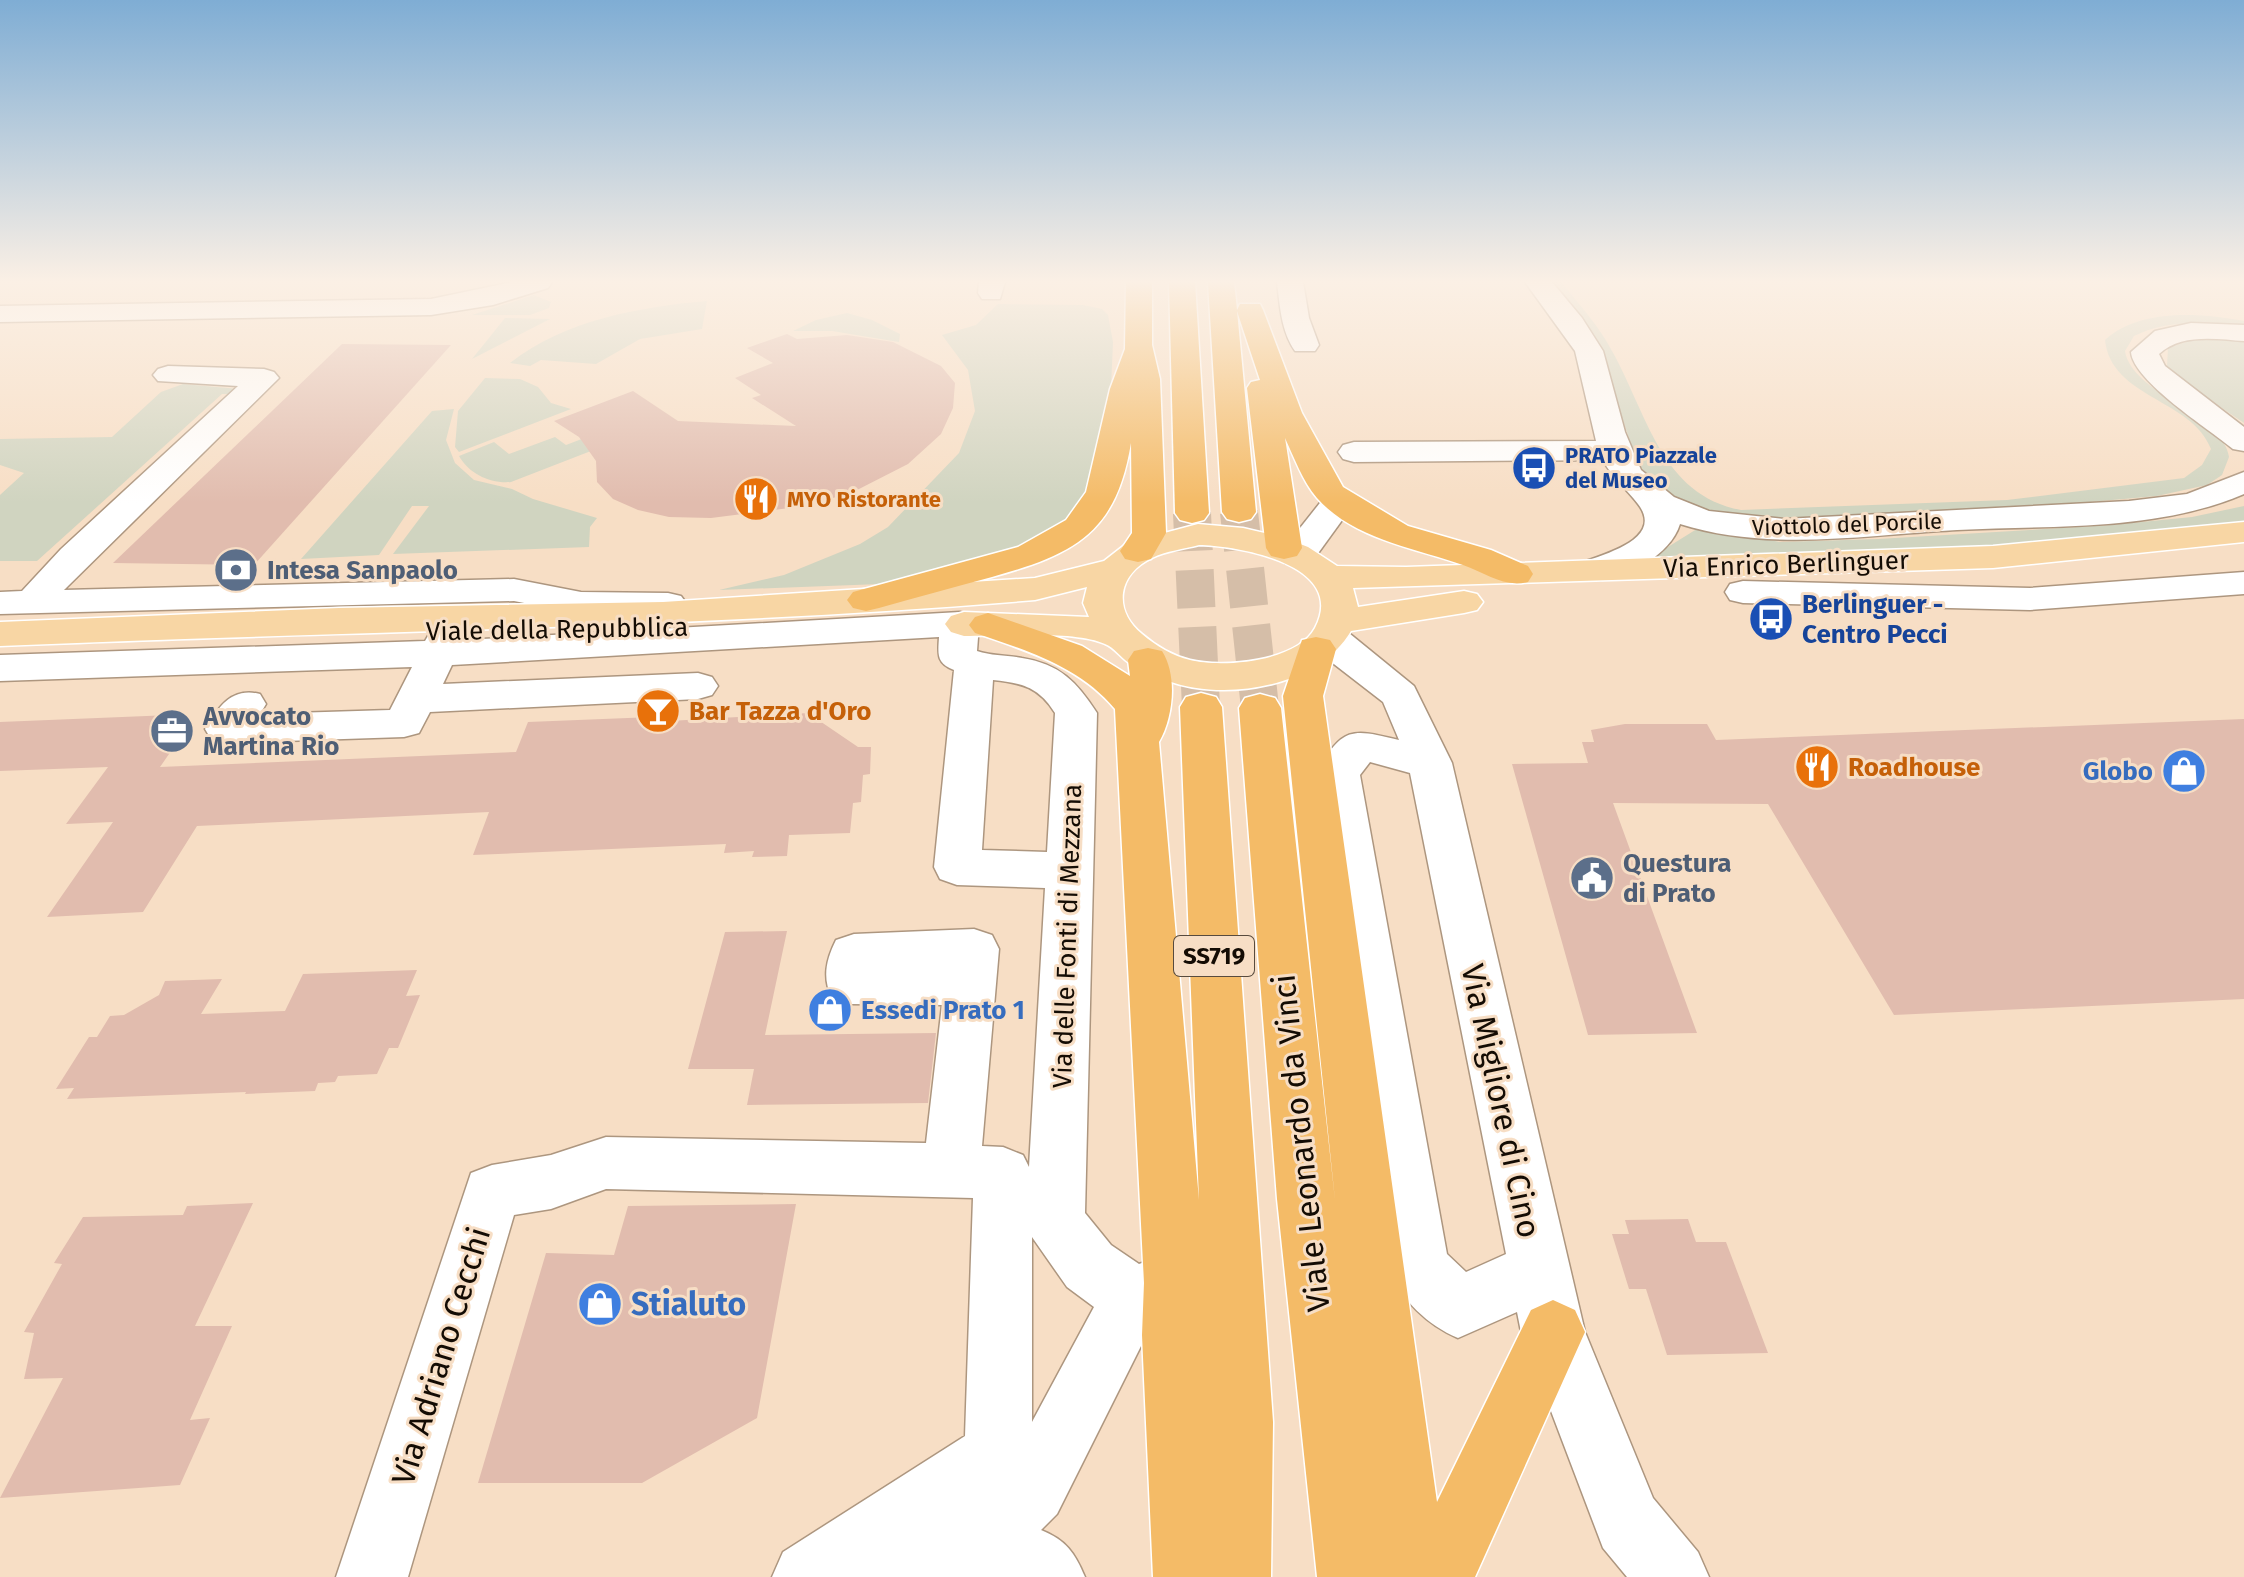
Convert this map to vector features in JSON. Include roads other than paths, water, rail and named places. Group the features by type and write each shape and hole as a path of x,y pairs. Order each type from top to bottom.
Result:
{"highway":[{"path":"866,600 1031,555 1053,546 1083,524 1109,482 1124,394 1137,356"},
{"path":"1126,560 1149,533 1145,379 1140,356"},
{"path":"1185,356 1192,513"},
{"path":"1227,356 1239,512"},
{"path":"1258,356 1291,552"},
{"path":"1268,356 1287,413 1322,484 1339,501 1396,533 1478,558 1515,574"},
{"path":"1327,636 1303,696 1411,1577"},
{"path":"974,638 1061,651 1096,669 1121,688 1135,706 1140,747 1146,893 1154,1290 1174,1335 1189,1577"},
{"path":"1140,747 1152,696 1148,660"},
{"name":"SS719","path":"1201,707 1240,1422 1235,1577"},
{"name":"Viale Leonardo da Vinci","path":"1260,708 1306,1199 1353,1577"},
{"path":"1438,1577 1545,1302"}],"main road":[{"name":"Via Enrico Berlinguer","path":"1326,577 1515,574 1993,557 2244,532"},
{"path":"1217,534 1251,538 1291,552 1326,577 1335,592 1339,609 1327,636 1271,671 1230,677 1187,673 1148,660 1113,633 1100,606 1099,593 1126,560 1175,538 1217,534"},
{"name":"Viale della Repubblica","path":"0,634 339,620 663,613 1010,592 1126,560"},
{"name":"Via Enrico Berlinguer","path":"1327,636 1441,603 2014,581 2244,560"},
{"path":"974,638 1073,626 1113,633"},
{"name":"Viale della Repubblica","path":"0,651 444,641"}],"street":[{"path":"17,603 74,557 264,378 168,375 190,356"},
{"name":"Viottolo del Porcile","path":"1590,356 1600,380 1605,415 1630,478 1653,499 1712,521 1784,529 2129,511 2194,503 2244,482"},
{"path":"2145,356 2146,362 2155,372 2244,442"},
{"path":"1354,452 1617,450"},
{"path":"1593,571 1640,551 1658,537 1663,522 1653,499"},
{"path":"1291,552 1339,501"},
{"path":"1743,592 2030,599 2244,583"},
{"name":"Viale della Repubblica","path":"17,603 514,590 581,603 818,602"},
{"name":"Via delle Fonti di Mezzana","path":"0,668 444,641 793,636 974,638 1046,676 1059,686 1076,713 1055,1222 1089,1266 1154,1290"},
{"name":"Via Migliore di Cino","path":"1327,636 1400,695 1430,763 1545,1302 1628,1523 1673,1577"},
{"path":"974,638 957,867 1071,871"},
{"path":"246,704 226,729 404,723 444,641"},
{"path":"416,699 698,686"},
{"path":"1430,763 1360,745 1338,773 1419,1269 1458,1307 1545,1302"},
{"path":"808,1577 998,1454 1003,1174 951,1170 970,985"},
{"name":"Via Adriano Cecchi","path":"372,1577 492,1192 551,1182 606,1163 951,1170"},
{"path":"959,1558 1033,1490 1154,1290"},
{"path":"884,1577 959,1558 1030,1561 1049,1577"}],"tunnel":[{"path":"1239,512 1260,708"},
{"path":"1192,513 1201,707"}],"place":[{"name":"PRATO Piazzale del Museo","path":"1534,468"},
{"name":"MYO Ristorante","path":"756,499"},
{"name":"Intesa Sanpaolo","path":"236,570"},
{"name":"Berlinguer - Centro Pecci","path":"1771,619"},
{"name":"Bar Tazza d'Oro","path":"658,711"},
{"name":"Avvocato Martina Rio","path":"172,731"},
{"name":"Roadhouse","path":"1817,767"},
{"name":"Globo","path":"2184,771"},
{"name":"Questura di Prato","path":"1592,878"},
{"name":"Essedi Prato 1","path":"830,1010"},
{"name":"Stialuto","path":"600,1304"}]}
